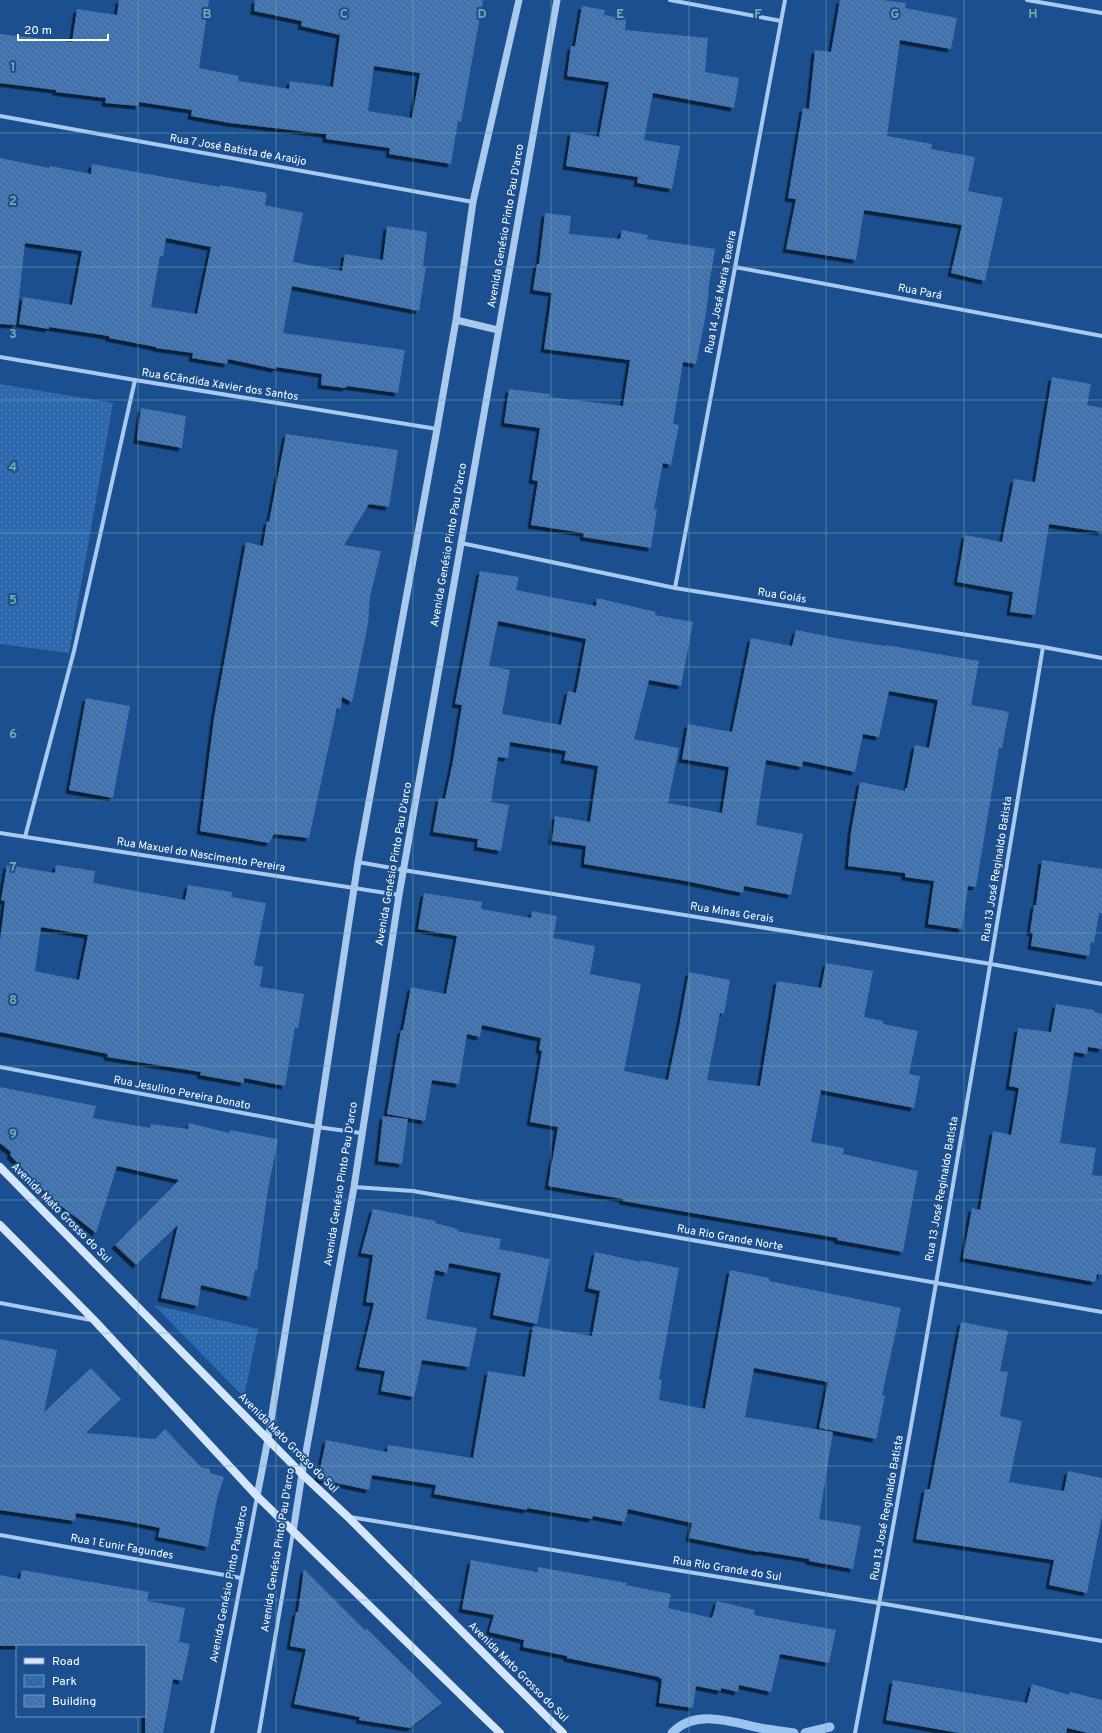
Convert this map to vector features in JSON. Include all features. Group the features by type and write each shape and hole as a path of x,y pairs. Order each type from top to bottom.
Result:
{"main road":[{"name":"Avenida Mato Grosso do Sul","path":"0,1167 302,1474 348,1517 563,1733"},
{"path":"0,1225 94,1320 257,1496 500,1733"}],"street":[{"path":"268,1439 311,1172 358,862 456,320 473,202 519,0"},
{"name":"Avenida Genésio Pinto Pau D'arco","path":"259,1733 302,1474 354,1187 361,1133 403,870 557,0"},
{"path":"670,0 781,21"},
{"name":"Rua 14 José Maria Texeira","path":"675,588 785,0"},
{"path":"1028,0 1102,13"},
{"name":"Rua 7 José Batista de Araújo","path":"0,116 473,202"},
{"name":"Rua Pará","path":"735,266 1102,336"},
{"path":"456,320 498,330"},
{"name":"Rua 6Cândida Xavier dos Santos","path":"0,357 437,429"},
{"path":"25,836 74,651 135,380"},
{"name":"Rua Goiás","path":"460,543 675,588 1043,647 1102,658"},
{"name":"Rua 13 José Reginaldo Batista","path":"855,1733 991,964 1043,647"},
{"name":"Rua Maxuel do Nascimento Pereira","path":"0,833 399,895"},
{"name":"Rua Minas Gerais","path":"358,862 991,964 1102,984"},
{"name":"Rua Jesulino Pereira Donato","path":"0,1067 317,1127 361,1133"},
{"name":"Rua Rio Grande Norte","path":"354,1187 412,1191 1102,1312"},
{"path":"0,1303 94,1320"},
{"name":"Avenida Genésio Pinto Paudarco","path":"212,1733 268,1439"},
{"name":"Rua Rio Grande do Sul","path":"348,1517 879,1603 1102,1641"},
{"name":"Rua 1 Eunir Fagundes","path":"0,1535 241,1578"}],"green space":[{"path":"0,384 113,403 69,653 0,644"},
{"path":"154,1305 258,1329 244,1397"}],"building":[{"path":"119,0 209,0 199,68 239,76 238,81 289,89 290,81 333,87 340,35 301,26 302,21 254,11 255,0 483,0 461,122 458,121 451,164 389,154 390,148 326,139 326,134 230,123 191,116 192,110 139,102 139,106 105,103 106,98 0,83 0,34 72,42 77,9 117,15","holes":["374,66 420,73 412,118 368,111"]},
{"path":"840,0 882,0 906,3 905,8 957,18 951,49 900,40 887,136 932,144 931,149 975,157 968,191 1003,198 985,281 951,273 962,225 864,210 856,260 786,249 796,199 788,198 803,108 809,109 815,50 831,52"},
{"path":"582,6 605,10 604,15 626,19 625,30 708,38 705,72 739,78 734,108 653,93 644,140 680,146 672,189 637,183 638,177 566,166 571,132 599,137 609,82 567,76 571,46 575,46"},
{"path":"0,158 49,168 50,166 91,174 92,164 220,187 220,185 267,193 265,205 303,213 293,262 342,271 345,254 383,260 387,226 427,232 423,267 426,267 419,311 292,286 283,333 405,350 398,393 347,386 346,388 321,385 322,374 276,367 275,369 228,359 227,364 192,358 193,353 156,348 109,338 109,336 19,324 23,297 72,305 82,251 25,243 16,325 0,324","holes":["166,238 211,247 197,314 151,307 160,256 163,256"]},
{"path":"545,213 571,216 569,234 620,239 622,230 648,235 647,239 715,249 705,319 696,364 683,362 673,424 679,425 671,465 663,463 654,509 657,509 651,548 583,537 584,533 531,525 538,481 532,480 540,428 504,423 509,389 550,394 549,397 623,406 630,360 544,349 552,293 533,290 537,264 539,264"},
{"path":"1052,377 1091,384 1087,405 1102,408 1102,532 1049,524 1035,615 1010,612 1013,592 957,582 965,535 1002,542 1014,479 1035,482"},
{"path":"141,408 186,416 182,448 137,440"},
{"path":"286,434 398,450 389,507 369,504 344,545 381,551 370,597 368,624 352,702 342,697 341,709 337,708 309,838 274,834 269,843 200,831 214,718 246,542 263,546"},
{"path":"480,571 519,577 516,590 596,606 597,598 656,612 655,615 693,622 681,686 649,680 634,739 679,748 668,803 722,813 729,767 682,759 688,724 732,732 751,638 792,646 796,630 841,639 979,661 971,705 1009,712 1002,748 999,748 976,887 968,886 962,929 928,924 934,881 905,877 905,873 848,866 851,832 860,782 905,791 905,788 907,788 915,745 929,748 938,700 889,691 879,737 863,734 855,772 803,761 802,767 766,760 756,825 803,834 791,895 744,886 743,893 686,881 584,864 586,846 552,841 555,816 590,822 598,766 564,760 566,751 510,742 508,758 498,757 491,802 509,805 501,851 477,847 478,839 433,832 439,798 445,799 453,761 462,705 455,704","holes":["498,621 586,639 576,693 568,691 561,725 502,714 510,670 489,666"]},
{"path":"86,698 130,706 113,798 69,790"},
{"path":"1042,860 1102,869 1102,913 1099,913 1094,943 1091,942 1089,956 1031,946 1033,933 1030,932 1034,905 1036,905"},
{"path":"7,865 55,873 56,865 95,871 93,883 185,900 188,885 232,892 231,897 266,903 254,965 263,967 260,987 304,994 298,1028 295,1028 285,1086 244,1078 244,1083 200,1075 201,1072 107,1057 108,1054 0,1032 0,941 5,901 1,900","holes":["41,927 88,935 79,980 35,971"]},
{"path":"424,893 482,902 481,909 531,918 532,911 557,916 553,938 595,946 590,974 641,984 624,1071 668,1080 689,972 730,980 724,1014 720,1013 707,1080 760,1086 777,981 821,988 826,963 873,971 864,1017 883,1021 883,1024 918,1031 909,1074 920,1076 914,1108 821,1090 811,1142 844,1148 843,1154 918,1171 903,1252 837,1240 838,1238 623,1201 623,1199 548,1186 558,1127 530,1122 542,1051 539,1050 541,1038 482,1025 480,1037 467,1034 459,1084 432,1080 425,1121 387,1114 401,1030 403,1030 411,987 446,994 457,936 418,929"},
{"path":"1056,1004 1094,1010 1094,1012 1102,1014 1102,1049 1088,1047 1087,1054 1074,1052 1060,1143 1096,1148 1092,1175 1102,1176 1102,1275 1097,1274 1095,1282 963,1258 972,1208 980,1210 993,1131 1011,1135 1019,1088 1009,1086 1018,1028 1051,1032"},
{"path":"0,1087 96,1106 93,1118 150,1128 151,1124 188,1129 189,1123 229,1133 230,1130 278,1139 268,1189 257,1270 255,1270 250,1297 201,1285 198,1306 161,1298 178,1225 136,1265 115,1245 179,1180 117,1166 96,1233 51,1198 10,1155 11,1152 0,1143"},
{"path":"383,1116 408,1119 402,1164 378,1161"},
{"path":"373,1209 436,1221 435,1223 458,1229 457,1231 501,1239 499,1249 550,1259 537,1324 493,1315 501,1273 449,1263 447,1273 435,1270 426,1319 477,1328 469,1367 422,1360 414,1397 381,1391 385,1371 359,1367 374,1303 366,1302 373,1255 361,1253"},
{"path":"595,1252 641,1262 641,1260 679,1268 659,1379 662,1380 659,1400 705,1409 730,1270 769,1278 769,1281 901,1308 882,1395 885,1396 876,1439 819,1428 828,1382 754,1368 745,1417 833,1432 819,1519 861,1526 853,1569 809,1561 809,1559 759,1552 689,1538 692,1523 628,1509 625,1522 593,1516 592,1519 527,1508 527,1510 434,1494 436,1485 372,1475 369,1490 318,1479 326,1440 387,1452 388,1445 473,1458 488,1371 525,1377 533,1326 592,1336 600,1291 588,1288"},
{"path":"961,1322 1008,1331 1000,1371 1008,1372 1000,1416 1022,1421 1009,1482 1064,1491 1068,1471 1102,1478 1102,1516 1087,1593 1049,1585 1054,1560 916,1539 925,1489 930,1489"},
{"path":"0,1339 57,1350 44,1412 91,1368 121,1399 86,1433 155,1439 165,1429 201,1467 210,1469 210,1473 224,1477 217,1499 208,1547 158,1537 160,1528 131,1522 76,1513 75,1521 0,1510"},
{"path":"471,1560 537,1572 538,1567 627,1583 626,1585 671,1594 668,1608 712,1618 717,1601 755,1610 754,1615 836,1630 829,1663 780,1654 771,1692 739,1685 738,1692 721,1688 721,1691 696,1686 693,1708 659,1703 662,1679 659,1677 567,1658 567,1656 523,1647 524,1640 489,1632 494,1615 462,1609"},
{"path":"304,1569 366,1631 366,1628 442,1703 410,1728 359,1720 360,1717 294,1704 306,1649 290,1646 296,1612 298,1612"},
{"path":"22,1570 149,1592 147,1601 185,1608 179,1642 190,1644 182,1681 173,1679 163,1733 145,1733 146,1645 0,1646 0,1575 20,1579"},
{"path":"893,1680 1027,1703 1032,1684 1069,1695 1070,1692 1102,1700 1102,1733 1088,1733 1067,1728 1066,1733 959,1733 886,1720"}],"waterway":[{"path":"672,1733 681,1725 703,1719 726,1720 760,1728 794,1733"},
{"path":"805,1733 830,1727"}]}
